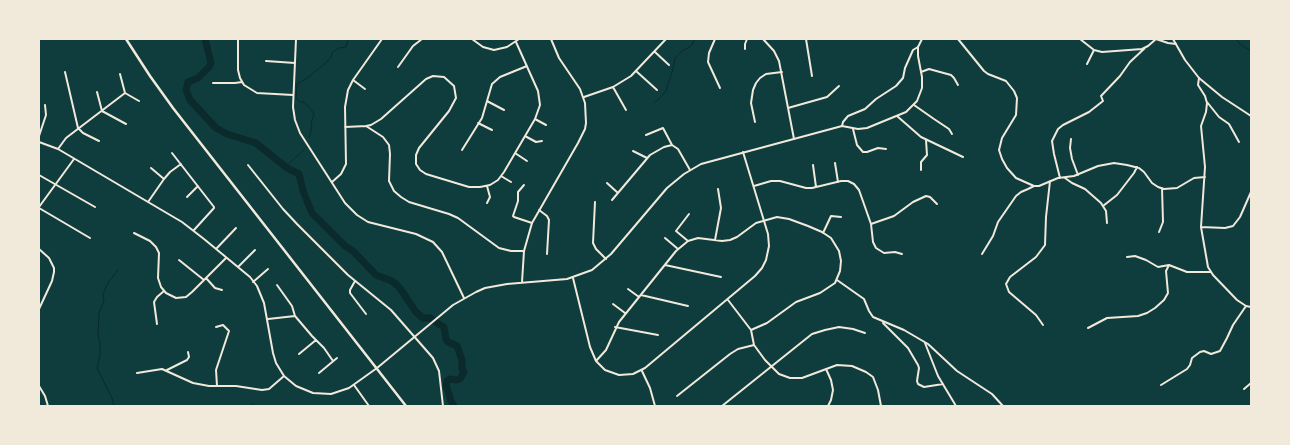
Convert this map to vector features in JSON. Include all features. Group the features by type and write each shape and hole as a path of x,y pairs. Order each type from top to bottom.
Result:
{"main road":[{"path":"126,39 173,108 406,406"}],"street":[{"path":"238,39 237,65 238,74 242,82 249,89 257,92 293,95"},
{"path":"296,39 293,114 300,133 349,208 364,220 373,224 416,234 428,239 436,245 442,252 464,298"},
{"path":"332,182 341,174 346,164 345,101 348,90 353,80 382,39"},
{"path":"398,67 413,46 422,39"},
{"path":"455,39 470,39 483,47 494,50 507,47 519,39"},
{"path":"522,282 524,251 532,223 585,129 586,115 584,97 577,82 559,58 551,39"},
{"path":"584,97 613,87 636,71 666,39"},
{"path":"716,39 709,53 708,62 720,88"},
{"path":"745,49 747,39"},
{"path":"763,39 774,52 779,61 794,139"},
{"path":"806,39 812,76"},
{"path":"39,142 58,149 148,202 194,230 216,248 253,282 263,298 274,358 284,376 301,389 320,394 336,393 354,385 377,368 437,318 464,298 485,288 522,282 560,281 573,278 592,270 606,259 666,188 690,170 709,161 842,126 854,129 867,128 906,112 914,105 922,88 918,47 922,39"},
{"path":"958,39 984,71 1006,81 1013,88 1017,98 1016,115 1000,142 1000,154 1007,168 1013,175 1034,186"},
{"path":"1080,39 1094,50 1102,52 1145,48"},
{"path":"1060,178 1053,139 1060,127 1089,112 1103,101 1101,96 1120,76 1130,62 1156,39 1176,44"},
{"path":"1173,39 1188,64 1199,78 1222,97 1251,116"},
{"path":"345,127 366,126 381,119 426,79 433,76 444,77 454,86 456,98 449,111 419,148 416,155 416,164 423,172 432,176 468,187 487,186 500,176 515,154 535,119 540,104 540,96 516,42"},
{"path":"842,126 844,120 848,116 865,109 876,99 896,86 902,78 912,50 918,47"},
{"path":"1087,64 1094,50"},
{"path":"655,52 669,65"},
{"path":"266,61 295,63"},
{"path":"462,150 484,113 491,87 497,80 527,66"},
{"path":"921,72 929,69 951,75 958,85"},
{"path":"636,71 657,90"},
{"path":"65,72 78,128 99,141"},
{"path":"755,122 751,103 752,94 756,83 766,74 782,72"},
{"path":"120,74 125,93 139,102"},
{"path":"1199,78 1198,86 1207,101 1219,117 1230,124 1239,142"},
{"path":"353,80 365,89"},
{"path":"213,83 242,82"},
{"path":"788,108 827,97 839,86"},
{"path":"613,87 626,110"},
{"path":"97,92 102,111 126,124"},
{"path":"58,149 66,138 125,93"},
{"path":"487,101 504,110"},
{"path":"1207,101 1207,109 1201,126 1205,163 1201,227 1208,267 1237,300 1251,308"},
{"path":"39,136 46,115 45,105"},
{"path":"914,105 949,129 952,134"},
{"path":"897,116 918,135 926,140 963,157"},
{"path":"535,119 546,125"},
{"path":"478,123 492,130"},
{"path":"366,126 383,137 388,145 390,154 389,181 394,191 401,197 409,202 458,218 499,248 524,251"},
{"path":"646,135 663,128 672,145 678,149 690,170"},
{"path":"854,129 857,145 863,152 878,148 886,149"},
{"path":"525,136 536,142 542,141"},
{"path":"1071,139 1070,148 1072,159 1078,175"},
{"path":"921,170 921,162 927,155 926,140"},
{"path":"612,200 647,158 658,150 672,145"},
{"path":"633,151 647,158"},
{"path":"573,278 590,347 596,361 602,367 615,374 629,375 642,371 758,274 766,260 769,250 769,240 743,152"},
{"path":"172,153 214,208 194,230"},
{"path":"515,154 526,161"},
{"path":"74,159 39,208 90,238"},
{"path":"982,254 993,236 998,222 1016,196 1034,186 1039,186 1060,178 1078,175 1108,164 1118,163 1137,167 1144,172 1152,183 1162,188 1177,188 1194,178 1204,177"},
{"path":"148,202 164,180 181,164"},
{"path":"835,164 838,182"},
{"path":"248,165 283,209 354,281 391,310 436,362 441,382 444,406"},
{"path":"813,165 816,187"},
{"path":"1103,206 1117,195 1137,167"},
{"path":"151,168 164,180"},
{"path":"39,175 95,207"},
{"path":"500,176 511,182"},
{"path":"1065,178 1085,189 1103,206 1106,211 1107,223"},
{"path":"754,186 771,181 780,181 806,188 846,180 851,182 859,190 871,224 873,242 876,248 884,253 895,252 902,254"},
{"path":"1043,324 1036,315 1009,292 1006,284 1010,277 1036,257 1045,246 1046,216 1050,182"},
{"path":"607,183 618,193"},
{"path":"524,184 518,192 518,201 513,216 532,223"},
{"path":"187,197 198,186"},
{"path":"487,186 490,197 487,203"},
{"path":"1159,232 1163,222 1162,188"},
{"path":"715,240 721,208 718,189"},
{"path":"1201,227 1226,228 1233,226 1240,217 1251,192"},
{"path":"871,224 894,216 913,202 926,196 929,196 937,204"},
{"path":"595,202 593,243 596,249 606,259"},
{"path":"539,210 548,216 549,220 546,254"},
{"path":"688,241 676,231 689,214"},
{"path":"823,233 831,216 841,217"},
{"path":"596,361 606,350 616,326 625,313 678,249 688,241 698,238 726,240 734,238 756,223 776,217 784,218 823,233 834,242 841,256 841,265 837,280 826,290 796,302 767,323 751,330"},
{"path":"216,248 236,228"},
{"path":"134,232 150,241 158,249 158,278 164,291 173,297 183,298 192,292 226,258"},
{"path":"665,238 678,249"},
{"path":"39,249 52,262 54,272 52,281 39,309"},
{"path":"238,267 255,250"},
{"path":"1127,257 1135,256 1158,267 1169,265 1187,272 1211,272"},
{"path":"179,260 215,288 222,290"},
{"path":"665,265 721,277"},
{"path":"1088,328 1107,318 1138,316 1155,308 1164,300 1168,293 1166,273 1169,265"},
{"path":"253,282 268,269"},
{"path":"837,280 866,301 871,315 883,322 904,330 924,342 957,371 986,389 997,398 1003,406"},
{"path":"354,281 350,293 366,314"},
{"path":"277,285 292,306 295,316 334,361"},
{"path":"628,288 640,296 688,306"},
{"path":"156,324 154,302 164,291"},
{"path":"728,300 751,330 754,345 771,366 783,376 797,379 808,377 837,365 847,365 869,373 873,377 877,384 881,406"},
{"path":"613,304 625,313"},
{"path":"1161,385 1187,370 1192,358 1200,352 1204,351 1211,354 1220,351 1233,325 1246,306"},
{"path":"268,319 295,316"},
{"path":"883,322 908,348 918,364 918,384 924,387 942,384"},
{"path":"216,327 223,325 229,331 216,370 217,386"},
{"path":"616,326 658,335"},
{"path":"722,406 807,337 818,332 839,328 853,329 865,333"},
{"path":"299,354 316,340"},
{"path":"924,342 942,384 956,406"},
{"path":"677,396 730,354 738,349 754,345"},
{"path":"167,370 187,360 189,357 188,352"},
{"path":"319,372 337,358"},
{"path":"136,373 158,369 167,370 188,381 204,385 236,386 266,390 284,376"},
{"path":"826,369 831,380 833,390 828,406"},
{"path":"642,371 650,388 655,406"},
{"path":"1244,389 1251,383"},
{"path":"354,385 369,406"},
{"path":"39,386 45,396 48,406"}],"waterway":[{"path":"205,39 211,63 198,78 188,82 186,90 190,100 216,128 227,134 256,143 287,168 299,174 303,191 312,213 345,246 353,251 376,275 392,281 399,287 416,312 423,318 430,318 444,327 448,342 457,346 464,372 460,379 450,379 447,381 446,385 454,406"},
{"path":"309,138 312,126 311,122 314,115 304,102 300,102 296,98 297,84 306,79 327,62 334,51 339,48 346,47 348,39"},
{"path":"655,102 666,91 675,58 691,46 695,39"},
{"path":"1236,39 1241,45 1251,51"},
{"path":"286,166 304,150"},
{"path":"114,406 112,398 97,368 100,355 100,342 98,336 99,313 104,301 103,294 109,281 118,270"},
{"path":"249,406 254,404"}]}
